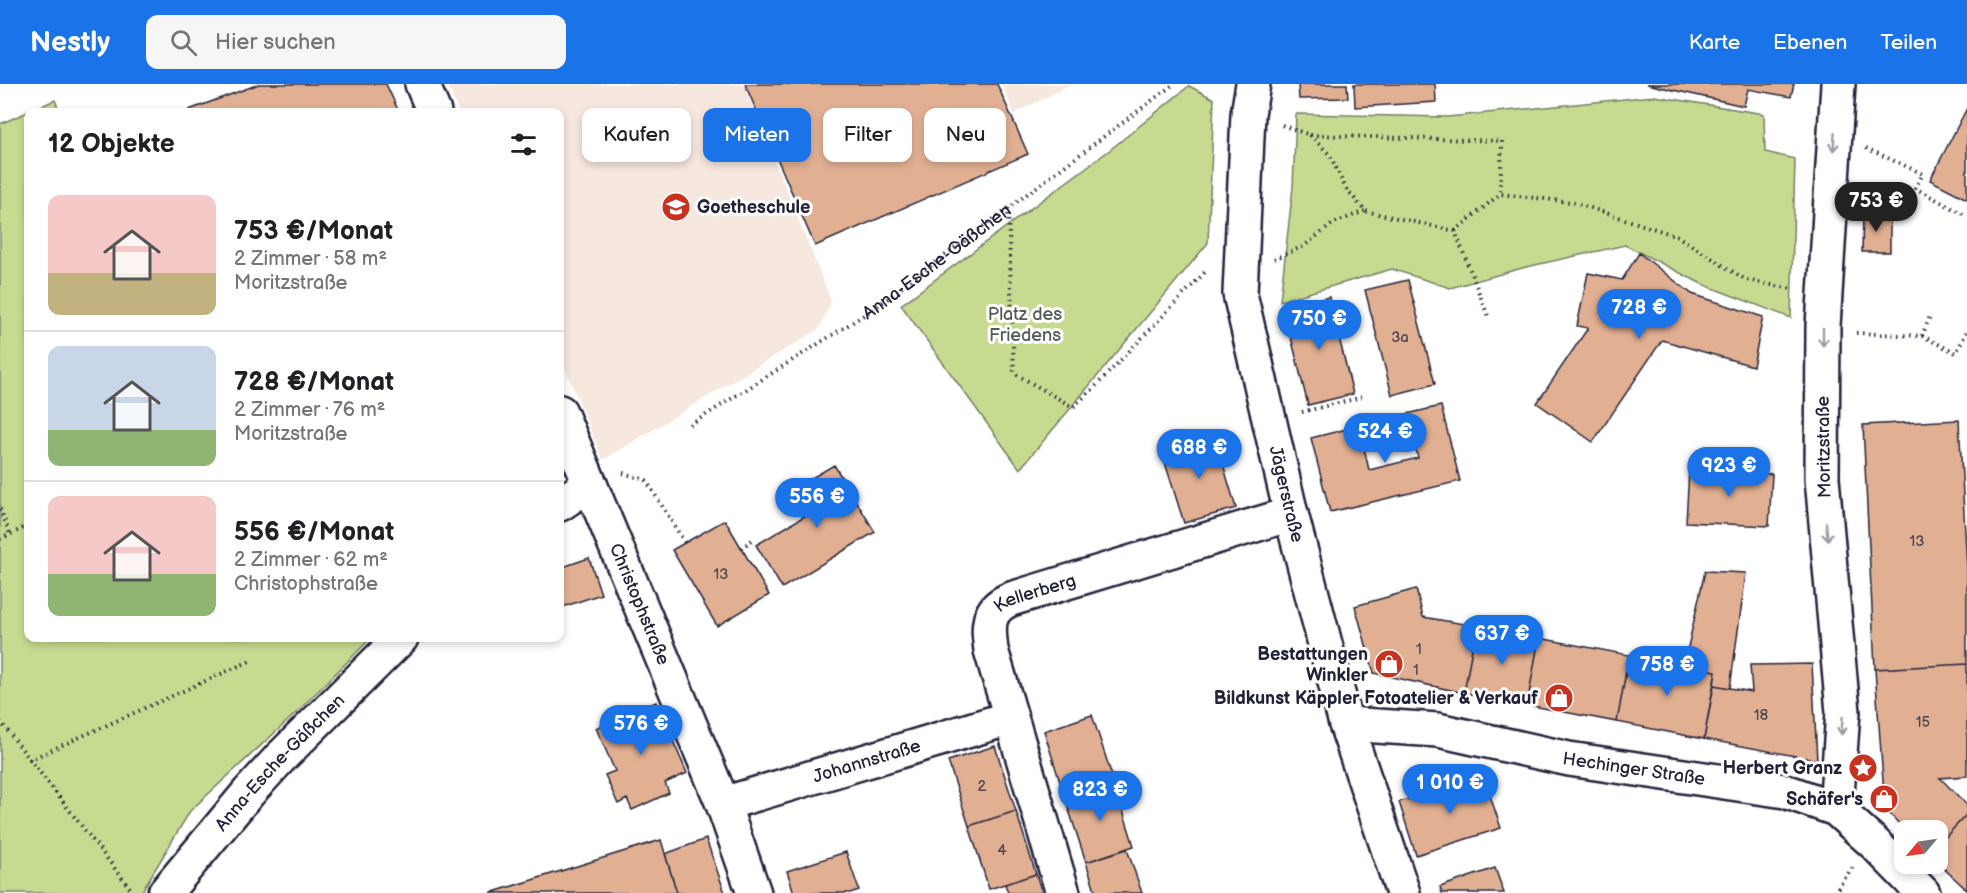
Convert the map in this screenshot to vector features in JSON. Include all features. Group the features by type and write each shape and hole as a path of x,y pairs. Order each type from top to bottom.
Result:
{"street":[{"path":"422,84 432,108"},
{"name":"Moritzstraße","path":"1836,809 1843,712 1822,478 1825,295 1838,84"},
{"name":"Jägerstraße","path":"1251,99 1240,294 1291,514 1346,724 1403,893"},
{"name":"Christophstraße","path":"564,418 602,477 754,893"},
{"path":"564,501 602,477"},
{"name":"Kellerberg","path":"1063,893 991,650 988,630 993,613 1000,603 1291,514"},
{"name":"Anna-Esche-Gäßchen","path":"165,893 273,765 397,642"},
{"name":"Johannstraße","path":"723,804 1010,718"},
{"name":"Hechinger Straße","path":"1346,724 1438,730 1569,759 1785,791 1836,809 1874,843 1923,893"}],"path":[{"name":"Anna-Esche-Gäßchen","path":"690,425 875,308 1174,84"},
{"path":"1251,99 1310,135 1330,155 1345,187 1365,211"},
{"path":"1310,135 1502,141 1500,194"},
{"path":"1835,135 1923,174 1916,188 1967,216"},
{"path":"1455,231 1500,194 1572,202 1677,236 1746,280 1825,295"},
{"path":"1008,207 1014,373 1073,407 1242,233"},
{"path":"1268,261 1305,246 1334,223 1365,211 1455,231"},
{"path":"1455,231 1488,316"},
{"path":"1922,336 1930,316"},
{"path":"1869,334 1922,336 1956,353 1967,331"},
{"path":"1269,421 1366,396"},
{"path":"602,477 646,480 685,543"},
{"path":"0,509 10,534"},
{"path":"0,539 24,528"},
{"path":"741,548 755,538"},
{"path":"30,760 250,661"},
{"path":"0,721 133,893"}],"shaded area":[{"name":"Goetheschule","path":"447,84 744,84 754,108 703,108 703,162 775,162 831,301 819,329 603,460 564,366 564,108 457,108"},
{"path":"1002,84 1071,84 1014,114"}],"green space":[{"name":"Platz des Friedens","path":"1189,86 1214,99 1208,243 1020,469 901,305 1111,149"},
{"path":"1654,96 1764,114 1765,152 1795,159 1791,318 1702,284 1625,245 1526,267 1450,288 1392,269 1280,301 1293,187 1296,114 1448,117"},
{"path":"55,100 58,108 37,108"},
{"path":"24,114 24,642 367,642 294,715 190,811 141,893 0,893 0,124"}],"building":[{"path":"259,84 386,84 397,108 194,108"},
{"path":"745,84 997,84 1028,154 815,246 779,162 811,162 811,108 755,108"},
{"path":"1298,84 1347,84 1348,98 1299,99"},
{"path":"1354,84 1435,84 1436,102 1355,107"},
{"path":"1647,84 1794,84 1791,97 1748,89 1744,106"},
{"path":"1967,108 1967,199 1930,180"},
{"path":"1863,214 1890,215 1890,252 1862,252"},
{"path":"1639,253 1692,294 1763,317 1753,366 1662,340 1593,442 1537,403 1588,328 1577,326 1588,273 1622,280"},
{"path":"1408,280 1435,384 1392,395 1365,290"},
{"path":"1329,297 1353,394 1308,405 1284,309"},
{"path":"1441,406 1460,481 1330,512 1311,438 1359,426 1369,470 1418,458 1407,414"},
{"path":"1959,420 1967,569 1967,664 1875,669 1863,425"},
{"path":"1215,437 1236,508 1184,523 1162,453"},
{"path":"834,465 875,532 782,588 756,545 813,511 798,486"},
{"path":"1689,470 1772,474 1769,526 1686,522"},
{"path":"725,520 769,595 717,626 672,550"},
{"path":"589,558 601,594 564,607 564,567"},
{"path":"1705,571 1746,573 1730,688 1714,685 1716,671 1684,665"},
{"path":"1416,589 1423,617 1476,626 1464,693 1374,673 1355,606"},
{"path":"1476,626 1539,638 1527,705 1464,693"},
{"path":"1539,638 1629,655 1617,722 1527,705"},
{"path":"1629,655 1716,671 1704,739 1617,722"},
{"path":"1812,664 1817,760 1704,739 1714,685 1752,692 1750,665"},
{"path":"1967,664 1967,776 1940,778 1967,805 1967,814 1948,834 1948,820 1896,820 1885,809 1875,669"},
{"path":"656,702 687,773 665,783 669,793 632,810 627,799 618,804 605,775 615,771 596,728"},
{"path":"1092,715 1114,782 1065,798 1044,731"},
{"path":"995,746 1016,811 969,826 948,761"},
{"path":"1483,775 1501,828 1416,855 1399,802"},
{"path":"1114,782 1134,846 1086,862 1065,798"},
{"path":"1016,811 1036,874 989,889 969,826"},
{"path":"1967,814 1967,890 1948,872 1948,834"},
{"path":"706,839 725,893 677,893 665,854"},
{"path":"661,840 677,893 490,893"},
{"path":"1127,849 1142,893 1096,893 1086,862"},
{"path":"846,852 859,890 850,893 794,893 787,871"},
{"path":"1495,868 1504,893 1442,893 1440,887"},
{"path":"1036,874 1042,893 1008,893 1005,884"}],"place":[{"name":"Goetheschule","path":"676,207"},
{"name":"Bestattungen Winkler","path":"1389,664"},
{"name":"Bildkunst Käppler Fotoatelier & Verkauf","path":"1559,698"},
{"name":"Herbert Granz","path":"1863,768"},
{"name":"Schäfer's","path":"1884,799"}]}
